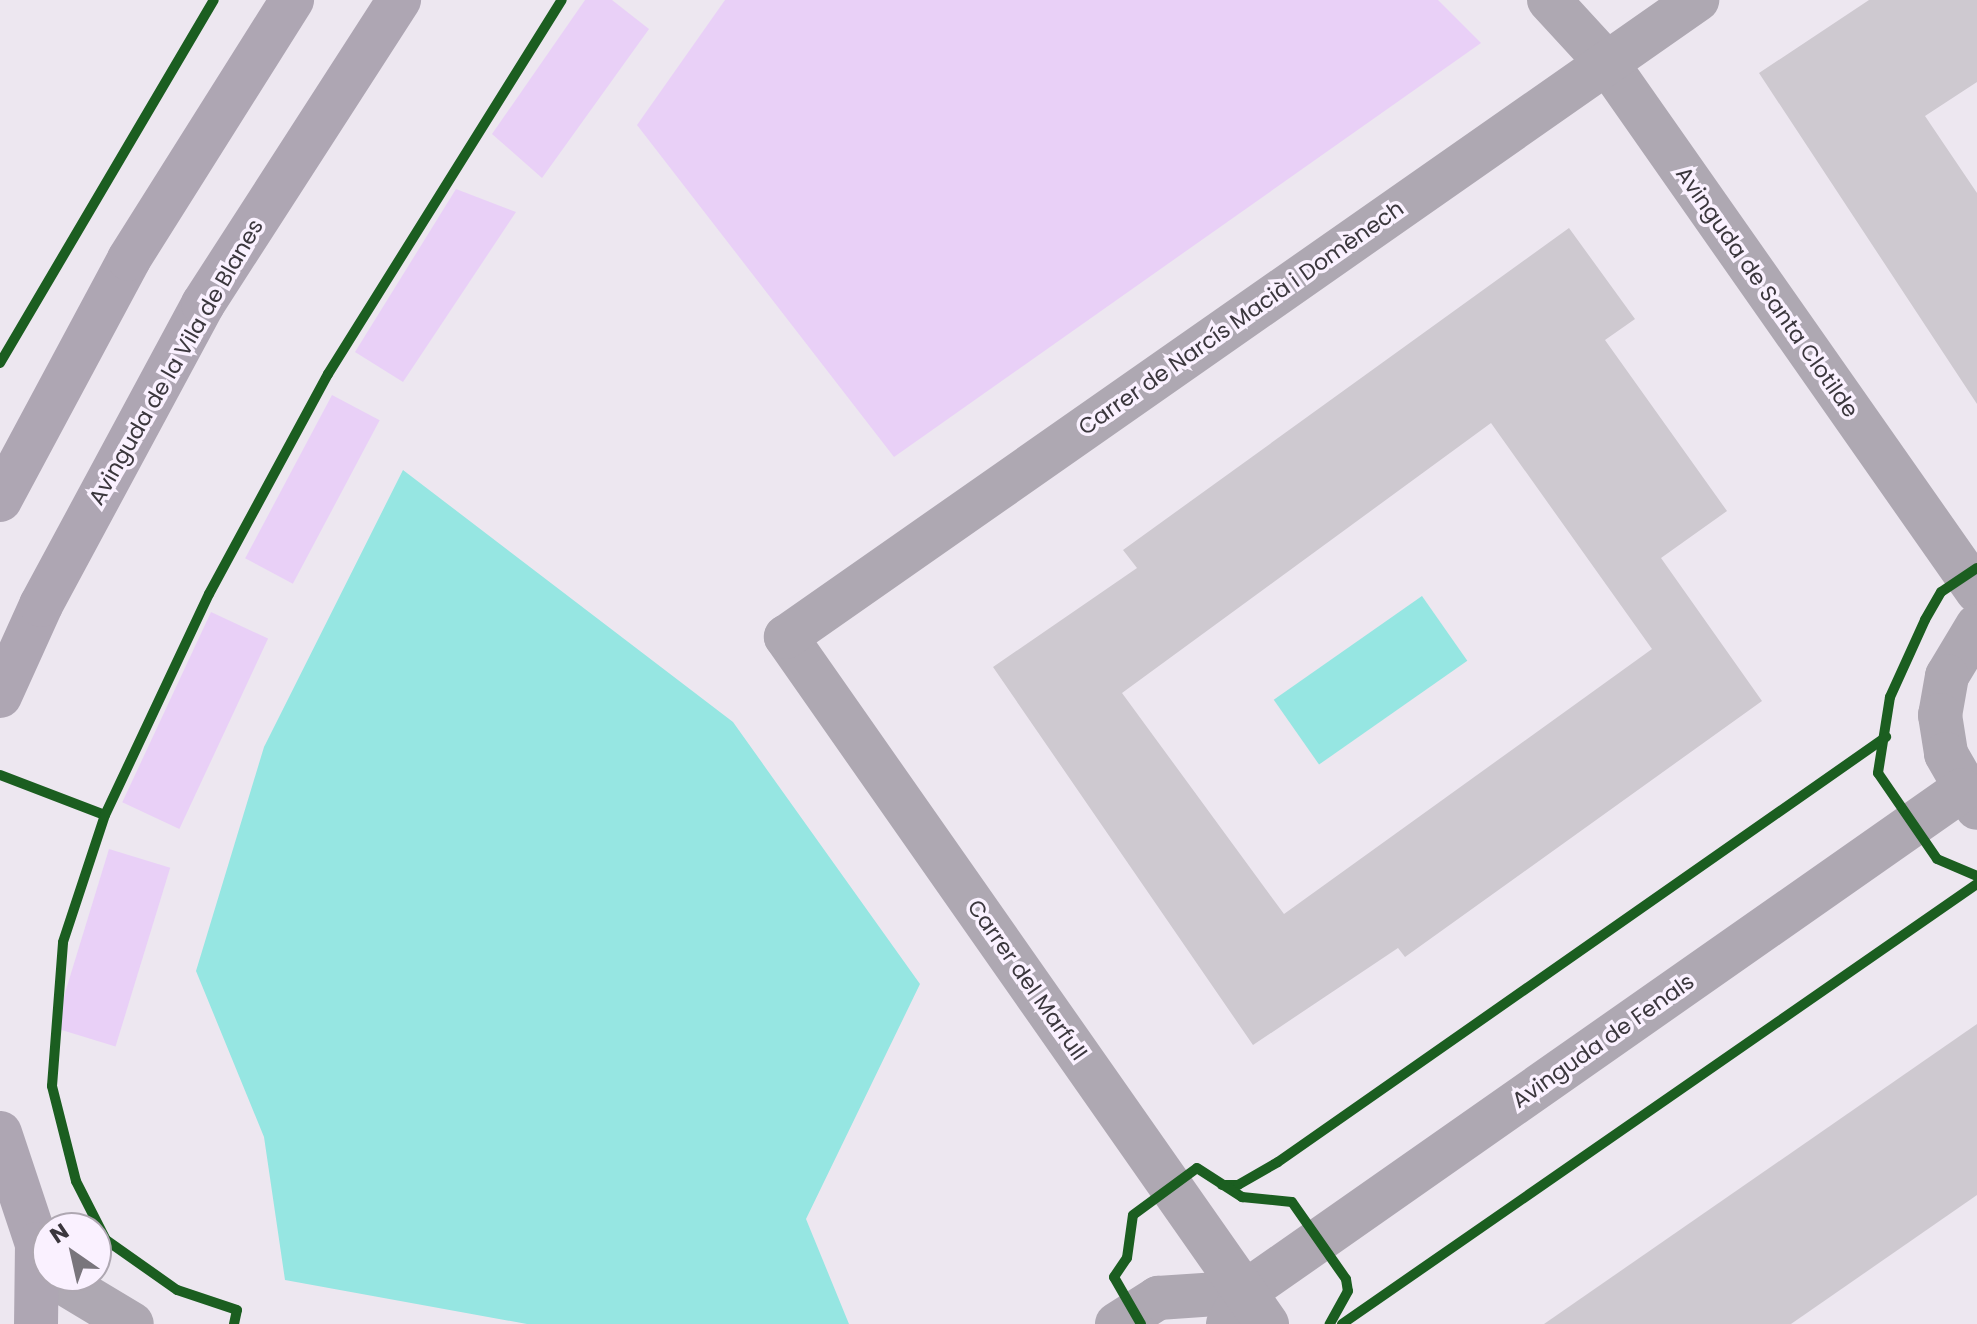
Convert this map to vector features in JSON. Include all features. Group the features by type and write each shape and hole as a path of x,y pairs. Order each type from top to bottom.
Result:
{"main road":[{"path":"0,500 129,259 292,0"},
{"name":"Avinguda de la Vila de Blanes","path":"0,696 41,605 203,304 399,0"},
{"path":"0,1133 26,1196 32,1219"},
{"path":"36,1324 42,1292"}],"street":[{"name":"Avinguda de Santa Clotilde","path":"1549,0 1607,63 1977,591"},
{"name":"Carrer de Narcís Macià i Domènech","path":"786,637 1697,0"},
{"path":"1969,799 1946,754 1940,715 1947,676 1977,626"},
{"name":"Carrer del Marfull","path":"786,637 1246,1313"},
{"name":"Avinguda de Fenals","path":"1246,1313 1969,799"},
{"path":"78,1292 132,1324"},
{"path":"1117,1324 1158,1298 1246,1313"}],"shaded area":[{"path":"585,0 612,0 649,29 542,178 492,134"},
{"path":"725,0 1438,0 1481,43 894,457 637,125"},
{"path":"456,189 516,212 403,382 355,352"},
{"path":"332,395 380,420 293,584 245,558"},
{"path":"403,470 733,722 920,984 806,1219 849,1324 527,1324 285,1280 264,1137 196,971 264,747"},
{"path":"1422,596 1467,661 1319,765 1274,700"},
{"path":"211,612 268,639 179,829 122,802"},
{"path":"109,849 170,868 116,1047 54,1028"}],"building":[{"path":"1869,0 1977,0 1977,82 1925,116 1977,193 1977,404 1759,73"},
{"path":"1569,228 1635,319 1605,340 1727,511 1661,558 1762,701 1405,957 1398,948 1253,1045 993,667 1137,568 1123,550","holes":["1491,423 1652,649 1284,914 1122,693"]},
{"path":"1977,1024 1977,1195 1791,1324 1544,1324"}],"cycle path":[{"path":"0,363 214,0"},
{"path":"234,1324 237,1310 177,1290 106,1240 76,1181 52,1086 63,942 105,815 209,594 328,374 562,0"},
{"path":"1977,568 1941,592 1925,620 1890,697 1878,773 1937,859 1977,876"},
{"path":"1222,1185 1238,1185 1278,1162 1886,737"},
{"path":"0,775 105,815"},
{"path":"1342,1324 1977,884"},
{"path":"1141,1324 1114,1277 1127,1258 1133,1215 1197,1168 1242,1197 1292,1202 1346,1279 1348,1291 1330,1324"}]}
